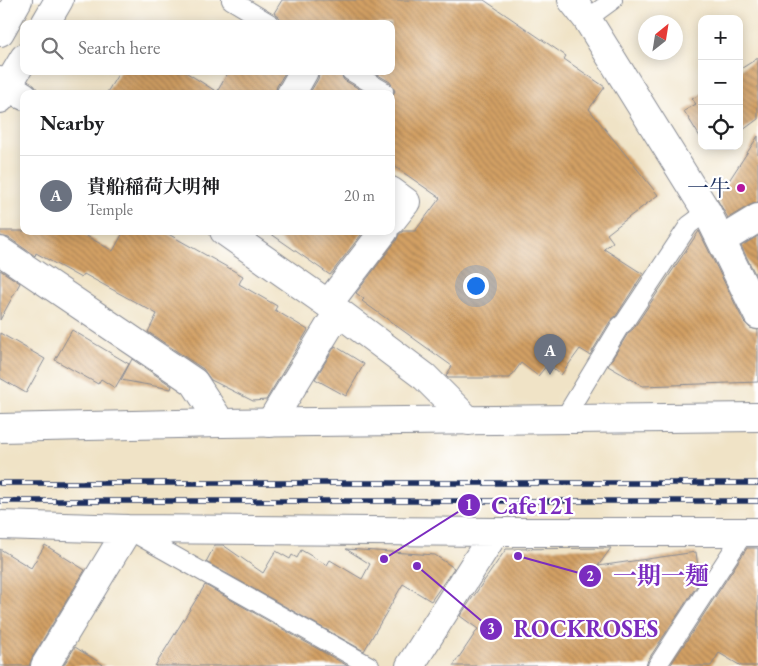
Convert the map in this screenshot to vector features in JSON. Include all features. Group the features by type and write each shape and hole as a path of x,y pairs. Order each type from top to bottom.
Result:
{"street":[{"path":"0,32 18,0"},
{"path":"47,20 59,0"},
{"path":"579,9 707,212 758,315"},
{"path":"8,90 20,66"},
{"path":"294,90 302,75"},
{"path":"395,194 406,202 395,216"},
{"path":"722,240 758,218"},
{"path":"230,235 333,308 425,378 468,421"},
{"path":"270,423 333,308 381,235"},
{"path":"0,251 194,382 221,423"},
{"path":"0,428 221,423 758,417"},
{"path":"0,525 128,529 751,532"},
{"path":"45,666 128,529"},
{"path":"410,666 495,532"}],"lane":[{"path":"231,0 264,20"},
{"path":"579,9 613,0"},
{"path":"357,75 382,90"},
{"path":"563,420 620,326 689,225 707,212"},
{"path":"128,529 370,666"},
{"path":"657,666 751,532"}],"building":[{"path":"282,0 484,0 566,56 564,59 605,87 589,109 658,195 607,234 613,242 604,249 643,274 616,316 611,320 590,355 580,349 561,375 548,364 538,376 521,363 510,378 448,378 446,376 452,366 362,301 364,299 356,293 396,241 399,234 403,231 415,231 440,198 395,167 395,90 390,82 378,75 395,75 395,20 281,20 274,13"},
{"path":"758,58 758,119 743,130 743,105 743,67"},
{"path":"118,75 190,75 214,90 108,90"},
{"path":"227,75 284,75 276,90 218,90"},
{"path":"319,75 341,75 344,80 361,90 311,90"},
{"path":"698,95 698,134 684,111 696,104 692,99"},
{"path":"758,136 758,202 728,218 717,199"},
{"path":"0,231 20,231 20,235 85,235 113,251 122,235 170,235 243,276 239,284 277,306 275,310 308,330 266,400 253,401 211,380 203,369 148,332 157,314 84,274 81,278 36,253 35,256 9,238 0,236"},
{"path":"699,231 744,322 750,328 758,330 758,382 643,386 608,366 628,333 633,329"},
{"path":"273,235 361,235 330,275"},
{"path":"758,236 758,280 741,246"},
{"path":"0,270 20,283 0,320"},
{"path":"72,330 129,364 115,388 101,379 98,384 55,360"},
{"path":"0,333 45,359 26,393 0,378"},
{"path":"335,346 364,364 346,396 315,379"},
{"path":"132,359 172,386 171,389 121,380"},
{"path":"45,545 85,570 29,666 0,666 0,549 31,568"},
{"path":"215,545 223,545 263,573 276,551 290,559 292,555 297,558 301,550 327,565 330,560 362,579 370,564 346,549 435,555 454,568 431,601 403,584 364,651 206,562"},
{"path":"611,548 598,566 696,552 700,581 648,660 646,666 453,666 478,629 460,616 506,549"},
{"path":"747,548 758,548 758,666 741,666 719,653 711,666 670,666"},
{"path":"205,585 348,666 155,666"},
{"path":"75,647 105,666 63,666"}],"railway":[{"path":"0,483 758,483"},
{"path":"0,501 758,501"}],"place":[{"name":"一牛","path":"741,188"},
{"name":"貴船稲荷大明神","path":"550,375"},
{"name":"一期一麺","path":"518,556"},
{"name":"Cafe121","path":"384,559"},
{"name":"ROCKROSES","path":"417,566"}]}
